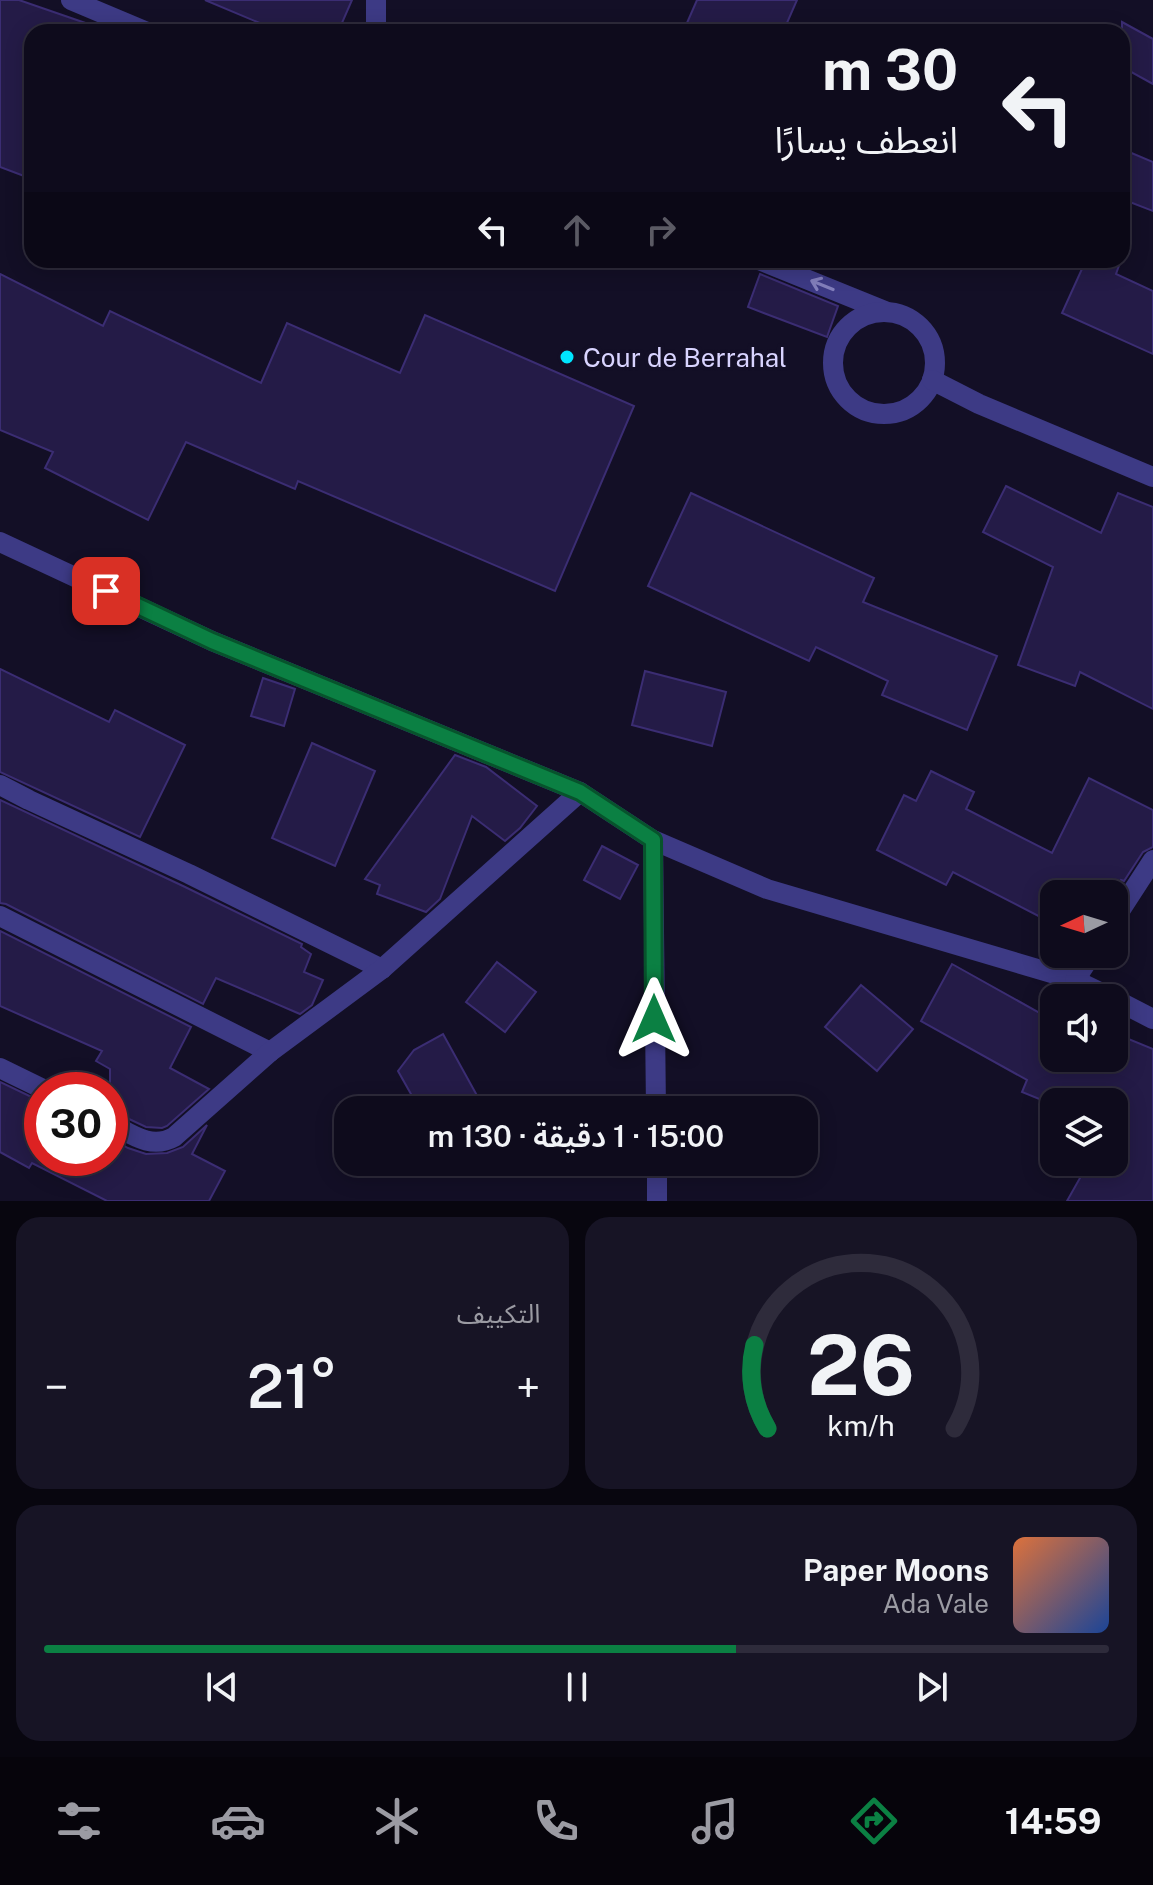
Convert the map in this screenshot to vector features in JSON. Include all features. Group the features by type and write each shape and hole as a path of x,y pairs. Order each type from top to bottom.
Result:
{"street":[{"path":"71,0 128,24"},
{"path":"376,0 376,24"},
{"path":"779,268 885,311 901,314 926,333 933,348 935,364 932,380 923,395 910,407 894,413 877,414 860,408 846,398 836,383 832,366 834,349 841,333 868,313 885,311"},
{"path":"932,380 979,404 1153,477"},
{"path":"0,542 212,641 580,792 653,840 767,889 1083,984"},
{"path":"0,785 382,969"},
{"path":"128,1132 147,1142 164,1143 174,1137 270,1052 382,969 580,792"},
{"path":"653,840 656,1096"},
{"path":"1128,898 1153,860"},
{"path":"0,916 270,1052"},
{"path":"1075,980 1083,968"},
{"path":"1128,1006 1153,1019"},
{"path":"0,1068 24,1080"},
{"path":"657,1176 657,1201"}],"building":[{"path":"0,0 19,0 88,24 24,24 24,176 0,167"},
{"path":"205,0 352,0 342,24 262,24"},
{"path":"697,0 797,0 786,24 686,24"},
{"path":"1130,26 1153,39 1153,84 1130,71"},
{"path":"1130,152 1153,162 1153,211 1130,202"},
{"path":"1082,268 1118,268 1116,274 1153,291 1153,354 1062,313"},
{"path":"0,274 103,326 110,311 261,383 287,323 400,373 425,315 634,406 555,591 298,481 295,489 186,442 148,520 45,468 53,452 0,430"},
{"path":"760,274 838,306 827,337 748,307"},
{"path":"1006,486 1101,533 1118,493 1153,507 1153,709 1080,672 1075,686 1018,665 1053,567 983,532"},
{"path":"691,493 874,578 863,602 997,656 967,730 882,695 888,681 816,647 809,661 648,586"},
{"path":"0,669 109,722 115,710 185,745 140,837 0,772"},
{"path":"645,671 726,692 712,746 632,725"},
{"path":"263,678 295,689 284,726 251,716"},
{"path":"312,743 375,771 335,866 272,838"},
{"path":"455,755 486,767 537,806 505,841 472,816 440,899 426,912 377,894 380,885 365,879"},
{"path":"931,771 974,792 966,809 1052,853 1089,778 1153,810 1153,847 1143,852 1125,880 1040,880 1040,917 953,872 946,885 877,850 904,795 916,801"},
{"path":"0,800 302,944 301,947 311,954 304,972 323,980 312,1005 300,1014 216,978 203,1004 0,903"},
{"path":"602,846 638,865 620,899 584,880"},
{"path":"0,931 191,1027 170,1068 209,1089 167,1126 146,1127 128,1118 128,1072 110,1072 96,1061 102,1051 0,1006"},
{"path":"497,962 536,992 505,1032 466,1002"},
{"path":"952,964 1040,1013 1040,1072 1128,1072 1128,1039 1153,1049 1153,1201 1067,1201 1081,1176 1128,1176 1128,1088 1040,1088 1040,1099 1022,1092 1027,1080 921,1021"},
{"path":"861,985 913,1029 877,1071 825,1027"},
{"path":"443,1034 477,1096 412,1096 398,1071 414,1050"},
{"path":"0,1082 24,1093 24,1165 0,1152"},
{"path":"207,1125 192,1154 225,1171 209,1201 107,1201 58,1176 128,1176 128,1148 146,1154 167,1153 183,1147"}],"place":[{"name":"Cour de Berrahal","path":"567,357"}],"route":[{"path":"106,591 212,641 580,792 653,840 654,1019"}]}
